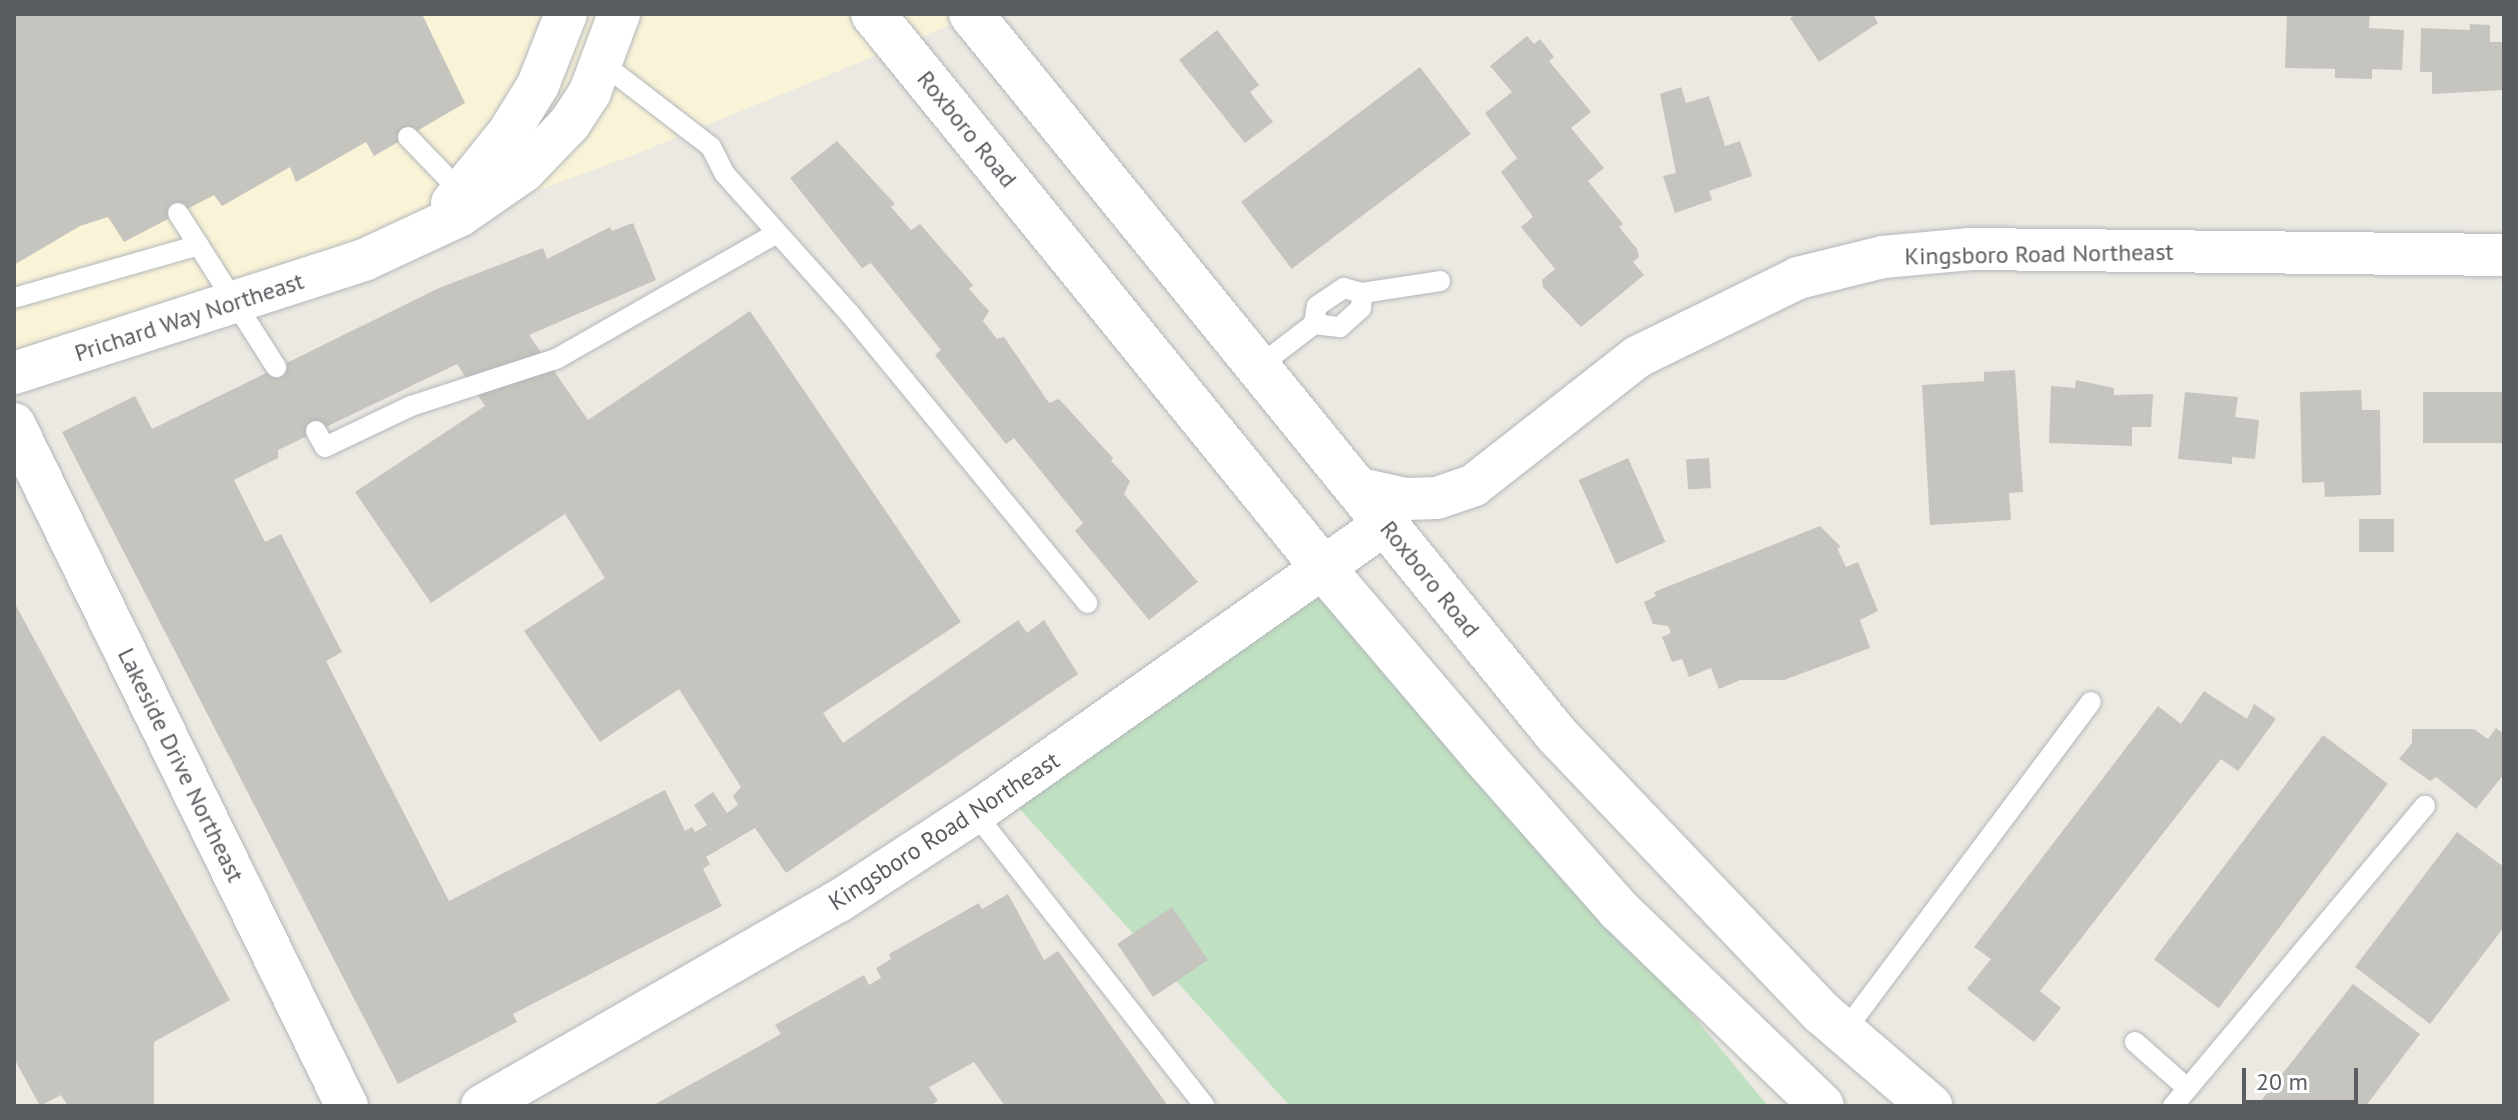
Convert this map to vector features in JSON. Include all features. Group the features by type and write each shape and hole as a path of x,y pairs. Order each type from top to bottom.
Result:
{"main road":[{"name":"Roxboro Road","path":"873,14 1324,569 1619,910 1822,1106"},
{"name":"Roxboro Road","path":"971,14 1557,735 1844,1032 1930,1106"}],"street":[{"name":"Prichard Way Northeast","path":"364,260 463,194 538,85 566,14"},
{"name":"Prichard Way Northeast","path":"14,373 364,260 459,216 524,171 570,123 602,63 619,14"},
{"name":"Kingsboro Road Northeast","path":"1355,488 1406,499 1437,498 1474,485 1637,357 1798,278 1883,257 1971,249 2504,255"},
{"name":"Lakeside Drive Northeast","path":"14,424 347,1106"},
{"name":"Kingsboro Road Northeast","path":"482,1106 723,971 975,813 1385,524"}],"lane":[{"path":"602,63 711,147 724,173 1087,603"},
{"path":"408,137 463,194"},
{"path":"178,213 238,302 276,367"},
{"path":"316,431 325,447 411,406 556,359 777,233"},
{"path":"14,298 199,245"},
{"path":"1258,367 1314,324 1317,306 1344,288 1362,293 1440,281"},
{"path":"1314,324 1340,327 1361,308 1362,293"},
{"path":"1844,1032 2091,702"},
{"path":"2173,1106 2425,806"},
{"path":"975,813 1205,1106"},
{"path":"2135,1042 2187,1088"}],"shaded area":[{"path":"14,14 977,14 634,155 14,384"}],"green space":[{"path":"1324,569 1768,1106 1290,1106 1009,797"}],"building":[{"path":"14,14 422,14 465,103 374,156 366,142 296,182 290,167 222,206 214,195 124,242 108,217 80,226 14,265"},
{"path":"1796,14 1873,14 1878,23 1819,62 1790,18"},
{"path":"2370,14 2369,28 2404,30 2402,70 2372,69 2372,79 2335,78 2335,69 2285,68 2287,15"},
{"path":"2470,24 2490,25 2490,42 2504,42 2504,90 2432,94 2432,72 2420,72 2421,28 2470,30"},
{"path":"1217,30 1259,85 1250,92 1273,122 1245,143 1179,60"},
{"path":"1527,36 1534,44 1540,39 1554,57 1549,61 1591,112 1571,128 1604,168 1588,181 1623,224 1619,227 1637,249 1639,257 1633,262 1644,275 1581,327 1543,287 1542,280 1555,269 1521,227 1533,217 1501,172 1517,158 1485,113 1512,92 1490,66"},
{"path":"1420,67 1471,134 1292,269 1241,202"},
{"path":"1681,87 1686,103 1709,96 1725,146 1740,141 1752,176 1709,191 1712,200 1675,213 1663,176 1676,173 1660,94"},
{"path":"837,141 895,204 891,207 911,230 920,224 973,285 969,289 989,311 983,321 997,339 1004,337 1049,403 1059,399 1113,458 1111,461 1130,481 1124,494 1198,582 1149,620 1075,531 1083,523 1014,438 1006,444 935,355 941,350 871,263 862,268 790,178"},
{"path":"633,223 656,280 529,335 588,420 750,311 961,622 823,713 843,743 1018,620 1027,633 1044,620 1078,674 786,873 755,828 706,857 710,864 703,869 722,906 513,1014 517,1022 398,1084 62,432 135,396 152,429 439,288 543,248 547,259 610,227 612,231","holes":["457,364 485,406 355,492 431,603 565,514 605,578 524,631 600,742 679,689 741,787 733,796 738,805 727,813 713,792 694,805 707,825 695,832 692,827 685,831 665,790 449,901 326,661 342,652 281,534 265,542 234,480 278,458 278,450"]},
{"path":"2015,370 2023,492 2009,493 2011,520 1930,525 1922,385 1984,381 1984,372"},
{"path":"2076,380 2114,388 2114,395 2153,394 2151,427 2132,427 2132,446 2049,443 2051,386 2075,388"},
{"path":"2361,390 2362,410 2380,410 2381,495 2325,497 2324,482 2302,483 2300,392"},
{"path":"2185,392 2238,397 2235,417 2259,420 2255,459 2232,457 2232,464 2178,459"},
{"path":"2423,392 2504,392 2504,443 2423,443"},
{"path":"1628,458 1665,542 1616,564 1579,480"},
{"path":"1709,458 1711,488 1688,490 1686,460"},
{"path":"2359,519 2394,519 2394,552 2359,552"},
{"path":"1820,526 1841,547 1837,548 1846,567 1858,562 1878,611 1860,620 1870,648 1784,680 1740,680 1719,689 1711,668 1689,677 1682,659 1672,662 1662,637 1671,633 1668,626 1653,624 1644,602 1656,596 1654,592"},
{"path":"14,602 230,1000 154,1042 154,1106 68,1106 61,1095 40,1106 14,1058"},
{"path":"2204,691 2247,719 2254,704 2276,719 2238,771 2221,759 2040,991 2061,1008 2034,1042 1967,989 1991,959 1974,947 2158,706 2181,724"},
{"path":"2496,728 2504,734 2504,774 2476,809 2436,777 2430,781 2399,759 2412,743 2412,729 2474,729 2488,739"},
{"path":"2323,735 2388,784 2219,1008 2154,959"},
{"path":"2457,832 2504,867 2504,927 2430,1024 2355,967"},
{"path":"1008,894 1044,960 1058,951 1168,1106 1005,1106 974,1062 929,1087 938,1101 929,1106 652,1106 781,1034 775,1025 864,975 869,985 881,978 876,968 891,959 889,954 979,903 982,909"},
{"path":"1172,907 1208,960 1153,997 1117,944"},
{"path":"2353,984 2420,1034 2366,1106 2257,1106"}]}
